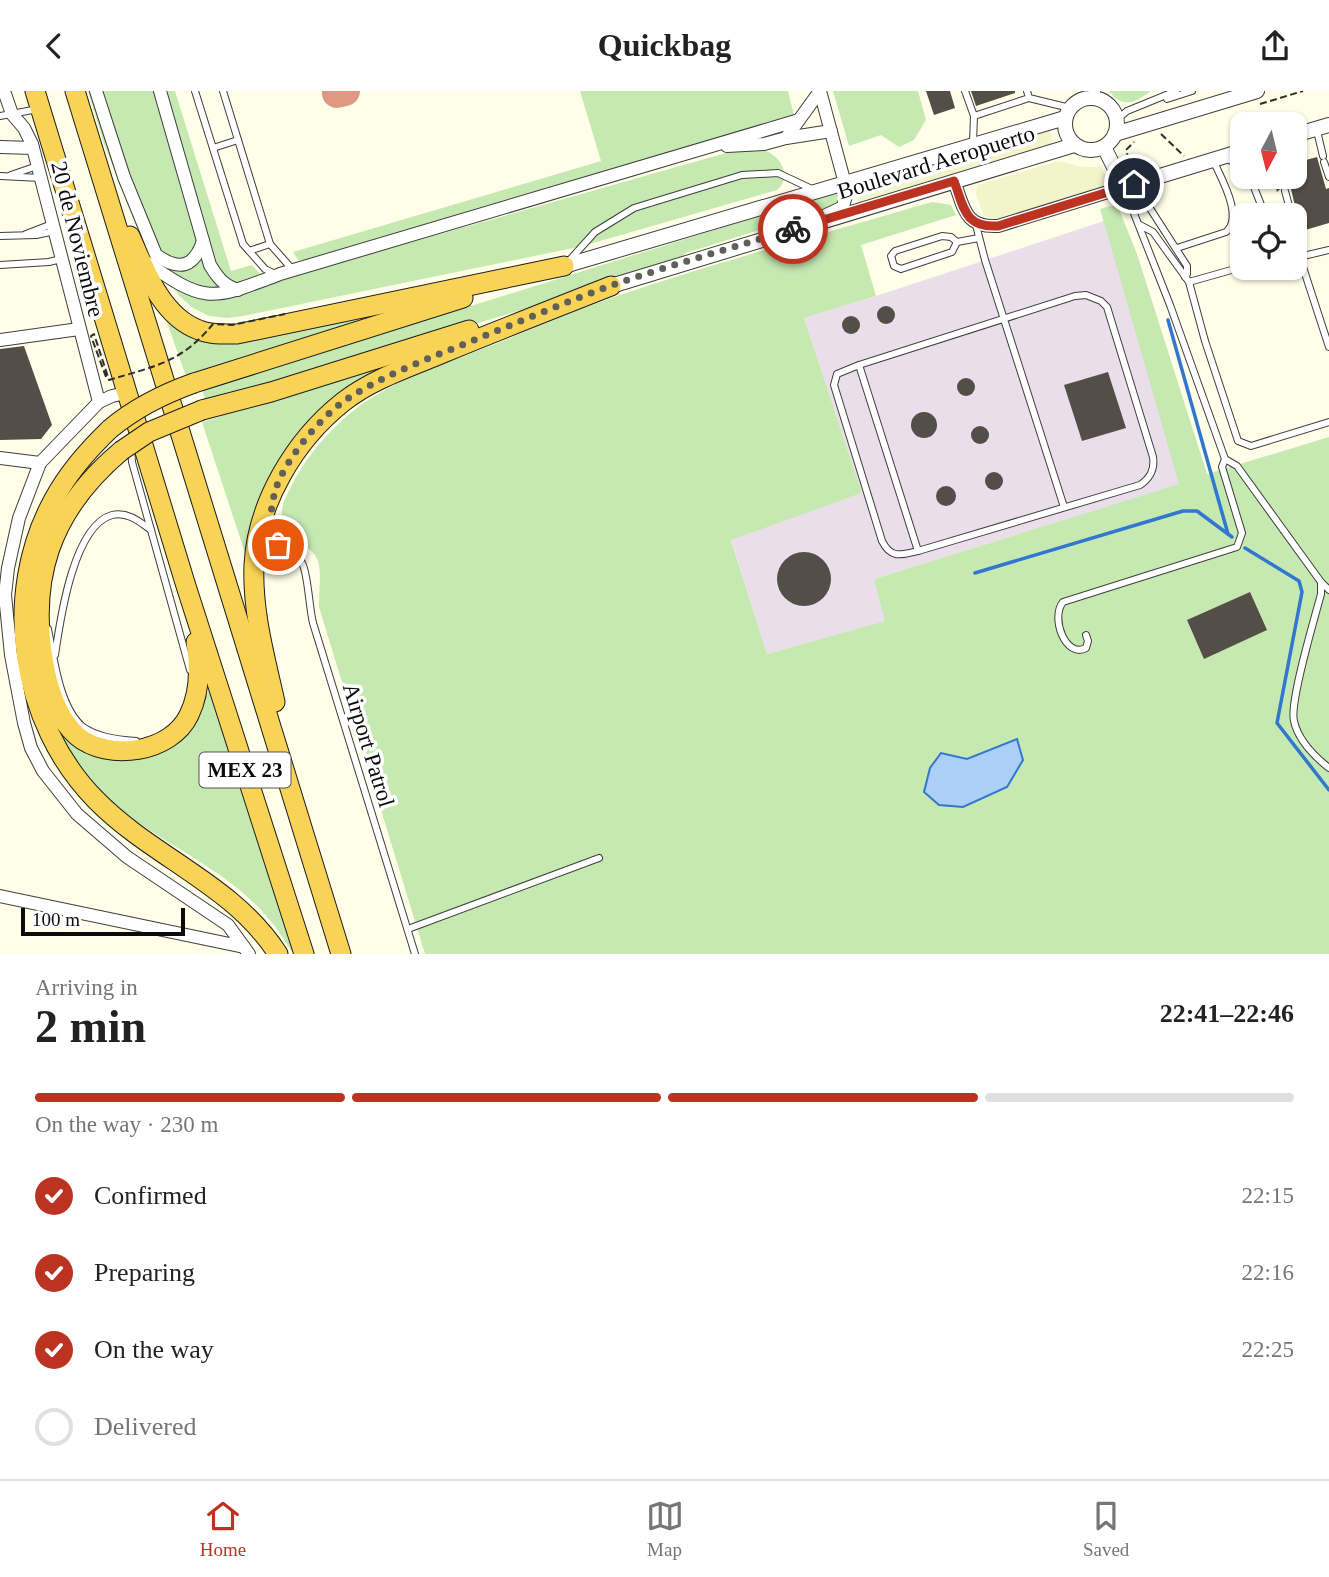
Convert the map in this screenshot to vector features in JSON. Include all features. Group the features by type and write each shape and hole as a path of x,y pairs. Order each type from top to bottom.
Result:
{"highway":[{"name":"MEX 23","path":"75,91 341,954"},
{"name":"MEX 23","path":"37,100 186,586 304,954"},
{"path":"93,149 155,289 167,307 184,322 200,331 237,334 564,266"},
{"path":"278,954 252,920 229,899 128,828 96,800 76,777 60,752 38,705 27,659 24,625 25,595 34,550 46,516 61,487 84,455 123,417 163,395 564,266"},
{"path":"308,848 269,677 254,597 254,563 258,534 277,482 320,423 345,401 388,376 611,286"},
{"path":"186,586 198,655 199,683 188,717 177,731 163,742 135,749 109,750 92,745 78,736 68,726 53,699 39,631 40,586 49,550 66,514 95,474 121,451 149,432 202,410 271,392 611,286"}],"street":[{"name":"20 de Noviembre","path":"4,91 6,115 24,128 33,148 99,402"},
{"path":"96,91 124,177 156,255 180,265 191,263 198,255 203,241"},
{"path":"160,91 210,265 226,286 238,290"},
{"path":"803,91 807,107"},
{"path":"786,138 820,91"},
{"path":"677,265 693,255 839,210 846,202 847,183 820,91"},
{"path":"1116,131 1257,91"},
{"path":"1101,100 1108,104 1116,115 1116,131 1104,147 1089,151 1074,145 1066,133 1080,101 1101,100"},
{"name":"Boulevard Aeropuerto","path":"564,266 973,145 1080,101"},
{"path":"140,258 179,285 203,295 226,294 287,272 799,120"},
{"path":"713,146 764,144 831,131"},
{"name":"Boulevard Aeropuerto","path":"611,286 1074,145"},
{"path":"1104,147 1131,183"},
{"path":"0,148 33,148"},
{"path":"954,181 967,215 976,225 998,226 1230,154"},
{"path":"0,340 79,329"},
{"path":"126,393 99,402 40,463 19,519 8,568 5,595 6,655 31,747 58,792 77,814 127,857 228,925 247,951"},
{"path":"0,458 40,463"},
{"path":"0,896 247,951"}],"lane":[{"path":"195,91 241,239 265,269 287,272"},
{"path":"223,91 270,244 287,272"},
{"path":"965,91 974,116 973,145"},
{"path":"1116,131 1123,113 1176,91"},
{"path":"1135,108 1192,91"},
{"path":"1145,103 1161,92"},
{"path":"1145,103 1161,92"},
{"path":"974,116 1028,95 1080,101"},
{"path":"6,115 37,100"},
{"path":"1323,127 1323,159 1329,177"},
{"path":"212,148 238,140"},
{"path":"1177,248 1231,228 1234,220 1218,158"},
{"path":"1218,158 1230,162"},
{"path":"0,167 4,176"},
{"path":"4,176 39,172"},
{"path":"4,176 39,172"},
{"path":"564,266 595,232 635,208 743,175 778,173 819,192"},
{"path":"1086,635 1086,648 1081,651 1069,646 1056,619 1057,610 1063,603 1237,547 1242,533 1223,467 1225,459 1140,225 1131,183"},
{"path":"1131,183 1177,248 1187,266 1187,279"},
{"path":"1285,191 1288,203"},
{"path":"976,225 1003,319 1064,507"},
{"path":"1140,225 1153,232 1187,279 1238,442 1251,446 1329,422"},
{"path":"0,236 24,235 54,227"},
{"path":"942,236 951,237 957,242 952,252 901,269 894,267 891,255 895,251 942,236"},
{"path":"957,242 979,238"},
{"path":"249,251 270,244"},
{"path":"1307,256 1329,250"},
{"path":"0,265 49,262 63,258"},
{"path":"1187,279 1230,270"},
{"path":"1305,280 1329,347"},
{"path":"1075,296 1094,297 1107,307 1153,457 1153,470 1140,485 918,551 894,555 882,541 834,385 841,371 859,365 1075,296"},
{"path":"859,365 918,551"},
{"path":"126,393 132,462 196,693"},
{"path":"1225,459 1237,466 1329,590"},
{"name":"Airport Patrol","path":"277,482 271,512 272,538 302,563 306,573 308,604 313,622 415,954"},
{"path":"54,661 69,580 83,544 97,523 114,514 132,517 152,530"},
{"path":"1321,582 1321,594 1295,699 1293,718 1300,737 1329,768"},
{"path":"40,586 59,685 70,708 83,726 103,736 163,742"},
{"path":"408,929 599,858"}],"path":[{"path":"1253,106 1303,91"},
{"path":"1161,134 1190,162"},
{"path":"1131,183 1126,150 1136,141"},
{"path":"106,377 91,336 94,334 109,380 172,360 197,344 213,324 233,325 285,314"}],"shaded area":[{"path":"1104,221 1180,484 874,579 886,621 767,654 731,539 862,493 804,318"}],"green space":[{"path":"88,91 175,91 231,271 252,265 264,278 274,281 740,149 758,149 770,153 783,167 784,179 777,190 583,246 243,316 209,316 193,308 179,296 137,228 104,144"},
{"path":"580,91 788,91 797,127 775,138 760,131 742,132 303,260 298,260 293,252 601,161"},
{"path":"833,91 918,91 926,120 914,140 899,147 881,135 849,146"},
{"path":"1109,91 1151,91 1140,99 1124,102"},
{"path":"1049,128 1053,143 860,203 853,193 854,188"},
{"path":"1059,161 1083,167 1102,167 1109,186 997,219 984,216 976,195 977,185"},
{"path":"839,191 840,198 833,207 686,253 674,264 207,405 202,390"},
{"path":"932,202 951,205 956,215 861,245 876,296 804,318 862,493 731,540 767,654 885,621 874,579 1179,484 1100,209 1117,204 1137,254 1207,474 1329,437 1329,954 425,954 319,607 318,560 285,528 283,522 285,499 299,472 330,432 358,407 426,370 656,283"},
{"path":"465,294 187,379 164,314 196,335"},
{"path":"421,355 296,441 268,480 258,501 246,556 202,422"},
{"path":"210,686 293,953 268,918 232,884 149,830 110,800 89,778 60,737 69,737 124,757 198,717"}],"water":[{"path":"1017,739 1023,760 1007,787 963,807 939,805 924,792 930,768 941,753 967,759"}],"building":[{"path":"926,91 950,91 955,108 934,115"},
{"path":"971,91 1015,91 1015,93 976,106"},
{"path":"1317,157 1326,189 1329,188 1329,223 1307,229 1307,203 1294,203 1291,189 1307,189 1307,160"},
{"path":"882,306 890,306 895,315 893,322 882,324 877,319 877,311"},
{"path":"851,316 859,321 860,325 855,333 851,334 843,329 842,325 847,317"},
{"path":"24,346 52,425 41,439 0,440 0,349"},
{"path":"1108,372 1126,428 1082,441 1064,385"},
{"path":"966,378 972,381 975,387 972,393 966,396 960,393 957,387 960,381"},
{"path":"924,412 933,416 937,425 933,434 924,438 915,434 911,425 915,416"},
{"path":"976,426 984,426 989,435 987,442 976,444 971,439 971,431"},
{"path":"994,472 1000,475 1003,481 1000,487 994,490 988,487 985,481 988,475"},
{"path":"942,486 950,486 956,496 950,506 942,506 936,500 936,492"},
{"path":"804,552 823,560 831,579 823,598 804,606 785,598 777,579 785,560"},
{"path":"1250,592 1267,630 1204,659 1187,620"}],"waterway":[{"path":"1168,320 1228,534"},
{"path":"975,573 1183,511 1197,511 1232,537"},
{"path":"1245,548 1299,581 1302,592 1277,723 1329,790"}],"taxiway":[{"path":"337,93 345,91"}],"way so far":[{"path":"278,545 272,538 270,528 277,482 320,423 345,401 388,376 611,286 793,229"}],"route":[{"path":"793,229 954,181 967,215 976,225 988,227 1134,184"}]}
